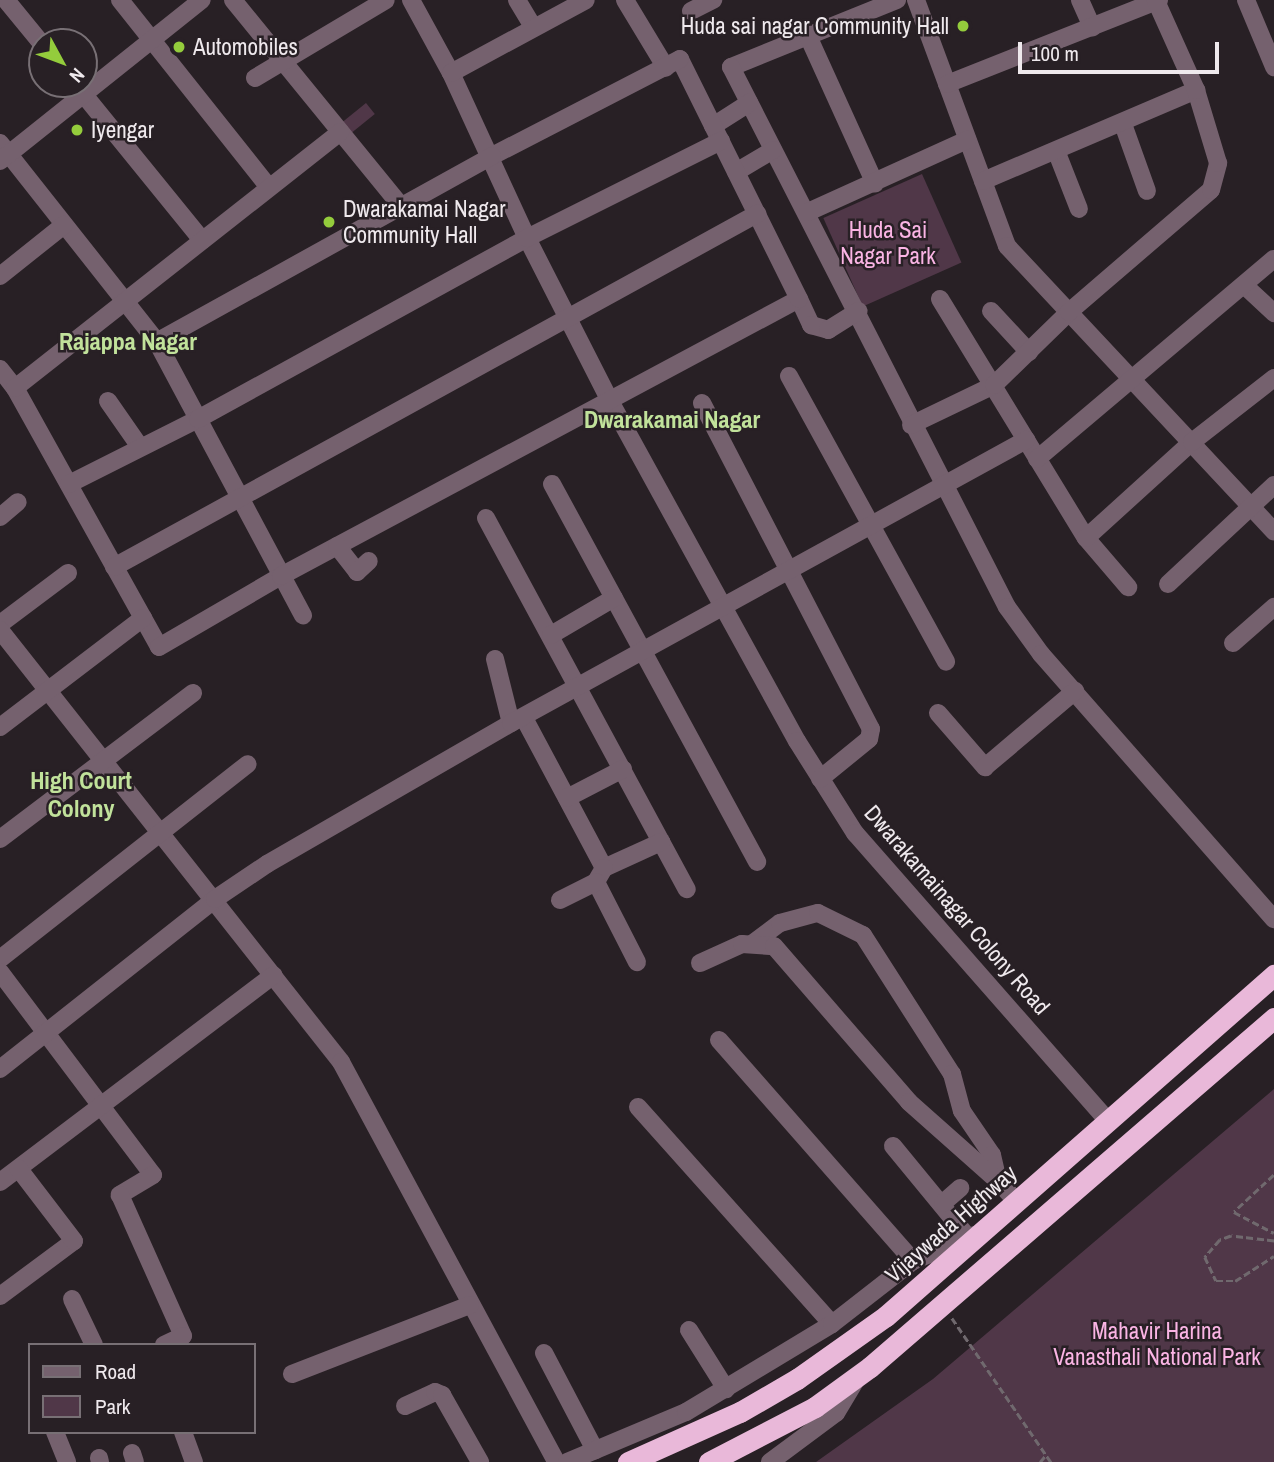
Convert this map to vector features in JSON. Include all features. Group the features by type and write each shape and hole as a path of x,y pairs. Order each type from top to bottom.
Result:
{"highway":[{"name":"Vijaywada Highway","path":"628,1462 729,1417 797,1379 886,1316 972,1235 1109,1122 1274,975"},
{"path":"709,1462 815,1407 860,1374 944,1306 1274,1018"}],"street":[{"path":"6,0 29,28"},
{"path":"120,0 269,187"},
{"path":"98,74 202,0"},
{"path":"233,0 401,206"},
{"path":"255,78 281,60 386,0"},
{"name":"Dwarakamainagar Colony Road","path":"411,0 451,73 492,156 527,238 610,401 722,608 820,779 855,833 1109,1122"},
{"path":"517,0 533,27"},
{"path":"451,73 586,0"},
{"path":"625,0 666,68"},
{"path":"691,11 713,0"},
{"path":"897,0 731,67 858,311 911,425 1007,607 1075,691 1274,919"},
{"path":"916,0 1007,246 1274,531"},
{"path":"1080,0 1092,27"},
{"path":"1246,0 1272,58"},
{"path":"911,425 994,385 1069,312 1211,190 1218,163 1196,90 1157,1 947,84"},
{"path":"808,36 875,184"},
{"path":"157,342 492,156 680,59 811,325 828,330 858,311"},
{"path":"983,181 1057,153 1196,90"},
{"path":"66,98 3,153 157,342 238,499 303,616"},
{"path":"86,98 202,240"},
{"path":"69,484 198,419 717,134 749,103"},
{"path":"1123,124 1147,191"},
{"path":"15,388 340,132"},
{"path":"808,212 875,184 967,140"},
{"path":"736,172 773,150"},
{"path":"1057,153 1079,209"},
{"path":"114,568 569,321 757,214"},
{"path":"0,276 64,225"},
{"path":"1037,459 1135,380 1274,259"},
{"path":"1245,286 1274,313"},
{"path":"0,369 15,388 159,647 281,576 799,299"},
{"path":"940,299 1086,538 1128,587"},
{"path":"991,311 1029,352"},
{"path":"789,376 946,662"},
{"path":"1086,538 1192,442 1274,378"},
{"path":"108,401 141,447"},
{"path":"702,403 872,729 869,739 820,779"},
{"path":"0,1069 215,898 517,721 1026,440"},
{"path":"552,484 757,862"},
{"path":"1168,584 1274,485"},
{"path":"0,517 18,502"},
{"path":"485,518 580,688 687,889"},
{"path":"337,546 357,572 369,561"},
{"path":"0,624 68,573"},
{"path":"551,635 614,598"},
{"path":"1233,643 1274,607"},
{"path":"0,727 143,618"},
{"path":"0,630 215,898 341,1062 556,1462"},
{"path":"495,659 517,721 567,798 637,962"},
{"path":"938,713 985,767 1075,691"},
{"path":"0,839 193,693"},
{"path":"0,959 248,764"},
{"path":"567,798 623,769"},
{"path":"561,900 661,842"},
{"path":"752,944 780,923 818,914 863,935 952,1074 962,1111 992,1155 998,1181"},
{"path":"700,964 728,949 752,944 774,946 909,1102 998,1181 1016,1201"},
{"path":"0,972 153,1175 120,1195 183,1336 168,1343"},
{"path":"0,1182 274,975"},
{"path":"719,1040 913,1261"},
{"path":"638,1107 832,1324"},
{"path":"567,1462 687,1412 832,1324 913,1261 972,1235 893,1146"},
{"path":"0,1296 74,1241 19,1169"},
{"path":"943,1203 960,1188"},
{"path":"72,1299 93,1343"},
{"path":"292,1374 470,1305"},
{"path":"689,1330 726,1389"},
{"path":"544,1353 596,1450"},
{"path":"770,1462 836,1413 860,1374"},
{"path":"405,1406 435,1392 442,1395 480,1462"},
{"path":"56,1434 67,1462"},
{"path":"184,1434 194,1462"}],"path":[{"path":"1274,1175 1234,1212 1274,1233"},
{"path":"1274,1241 1231,1236 1220,1240 1205,1256 1216,1281 1235,1281 1274,1256"},
{"path":"944,1306 1023,1416 1051,1462"},
{"path":"1040,1462 1045,1456"}],"green space":[{"path":"366,103 375,114 348,136 339,125"},
{"name":"Huda Sai Nagar Park","path":"922,174 961,263 863,307 823,218"},
{"name":"Mahavir Harina Vanasthali National Park","path":"1274,1089 1274,1462 816,1462 933,1379"}],"place":[{"name":"Huda sai nagar Community Hall","path":"963,26"},
{"name":"Automobiles","path":"179,47"},
{"name":"Iyengar","path":"77,130"},
{"name":"Dwarakamai Nagar Community Hall","path":"329,222"}],"district":[{"name":"Rajappa Nagar","path":"128,342"},
{"name":"Dwarakamai Nagar","path":"672,420"},
{"name":"High Court Colony","path":"81,795"}]}
